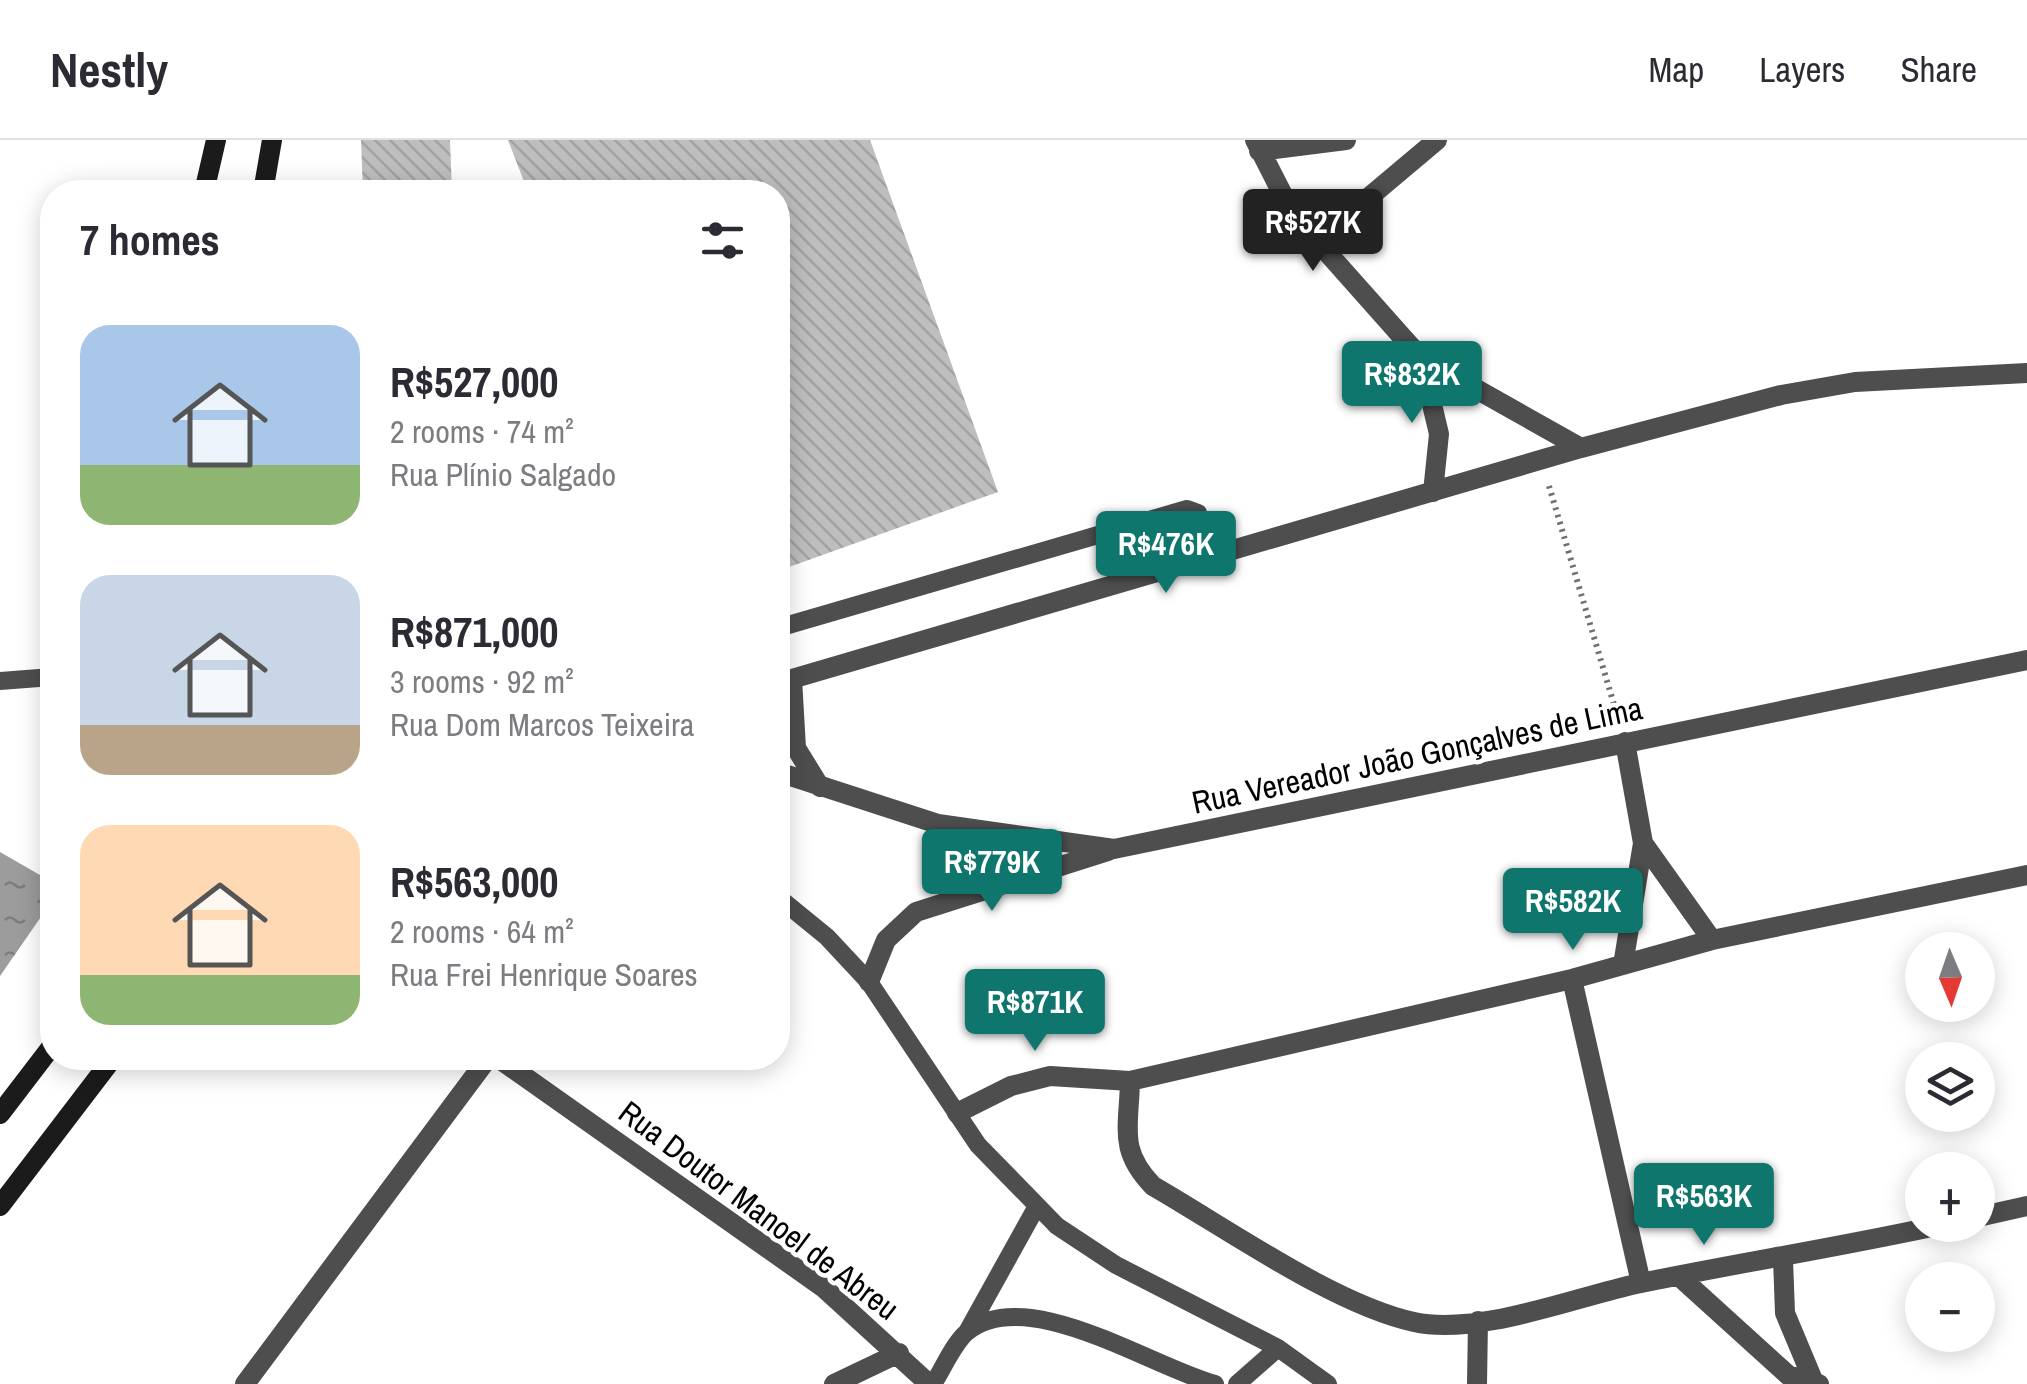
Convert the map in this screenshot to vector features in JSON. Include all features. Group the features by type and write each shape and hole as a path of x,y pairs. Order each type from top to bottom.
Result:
{"main road":[{"path":"207,180 216,140"},
{"path":"265,180 272,140"},
{"path":"0,1114 40,1062"},
{"path":"0,1206 104,1070"}],"street":[{"path":"1346,140 1257,145 1283,195 1318,241 1421,358 1581,448"},
{"path":"1318,241 1437,140"},
{"path":"1421,358 1439,434 1433,492"},
{"path":"790,679 1581,448 1781,394 1837,385 2027,373"},
{"name":"Rua Vereador João Gonçalves de Lima","path":"790,776 938,824 1114,849 2027,660"},
{"path":"790,714 796,748 820,787"},
{"path":"1622,964 1643,843 1625,742"},
{"path":"1643,843 1712,940"},
{"path":"869,982 886,940 916,912 1114,849"},
{"path":"957,1113 1011,1086 1050,1076 1130,1081 1572,979 1712,940 2027,875"},
{"path":"1572,979 1641,1283"},
{"path":"245,1384 479,1070"},
{"name":"Rua Doutor Manoel de Abreu","path":"515,1070 824,1288 931,1384"},
{"path":"1130,1081 1127,1146 1132,1165 1153,1186 1371,1312 1419,1324 1478,1321 1641,1283 1905,1233"},
{"path":"1995,1213 2027,1206"},
{"path":"1783,1259 1785,1313 1816,1382"},
{"path":"1681,1278 1788,1375 1816,1382"},
{"path":"1478,1321 1478,1384"},
{"path":"834,1384 900,1353"}],"lane":[{"path":"790,624 1186,509 1198,513 1211,557"},
{"path":"0,681 40,678"},
{"path":"790,907 827,937 869,982 978,1145 1056,1226 1116,1265 1278,1348 1328,1384"},
{"path":"931,1384 967,1332 1037,1206"},
{"path":"967,1332 996,1321 1022,1318 1055,1324 1215,1384"},
{"path":"1236,1384 1278,1348"}],"path":[{"path":"1542,461 1625,742"}],"water":[{"path":"0,852 40,875 40,918 0,976"}],"building":[{"path":"361,140 450,140 452,180 363,180"},
{"path":"508,140 870,140 998,492 790,567 790,180 523,180"}]}
